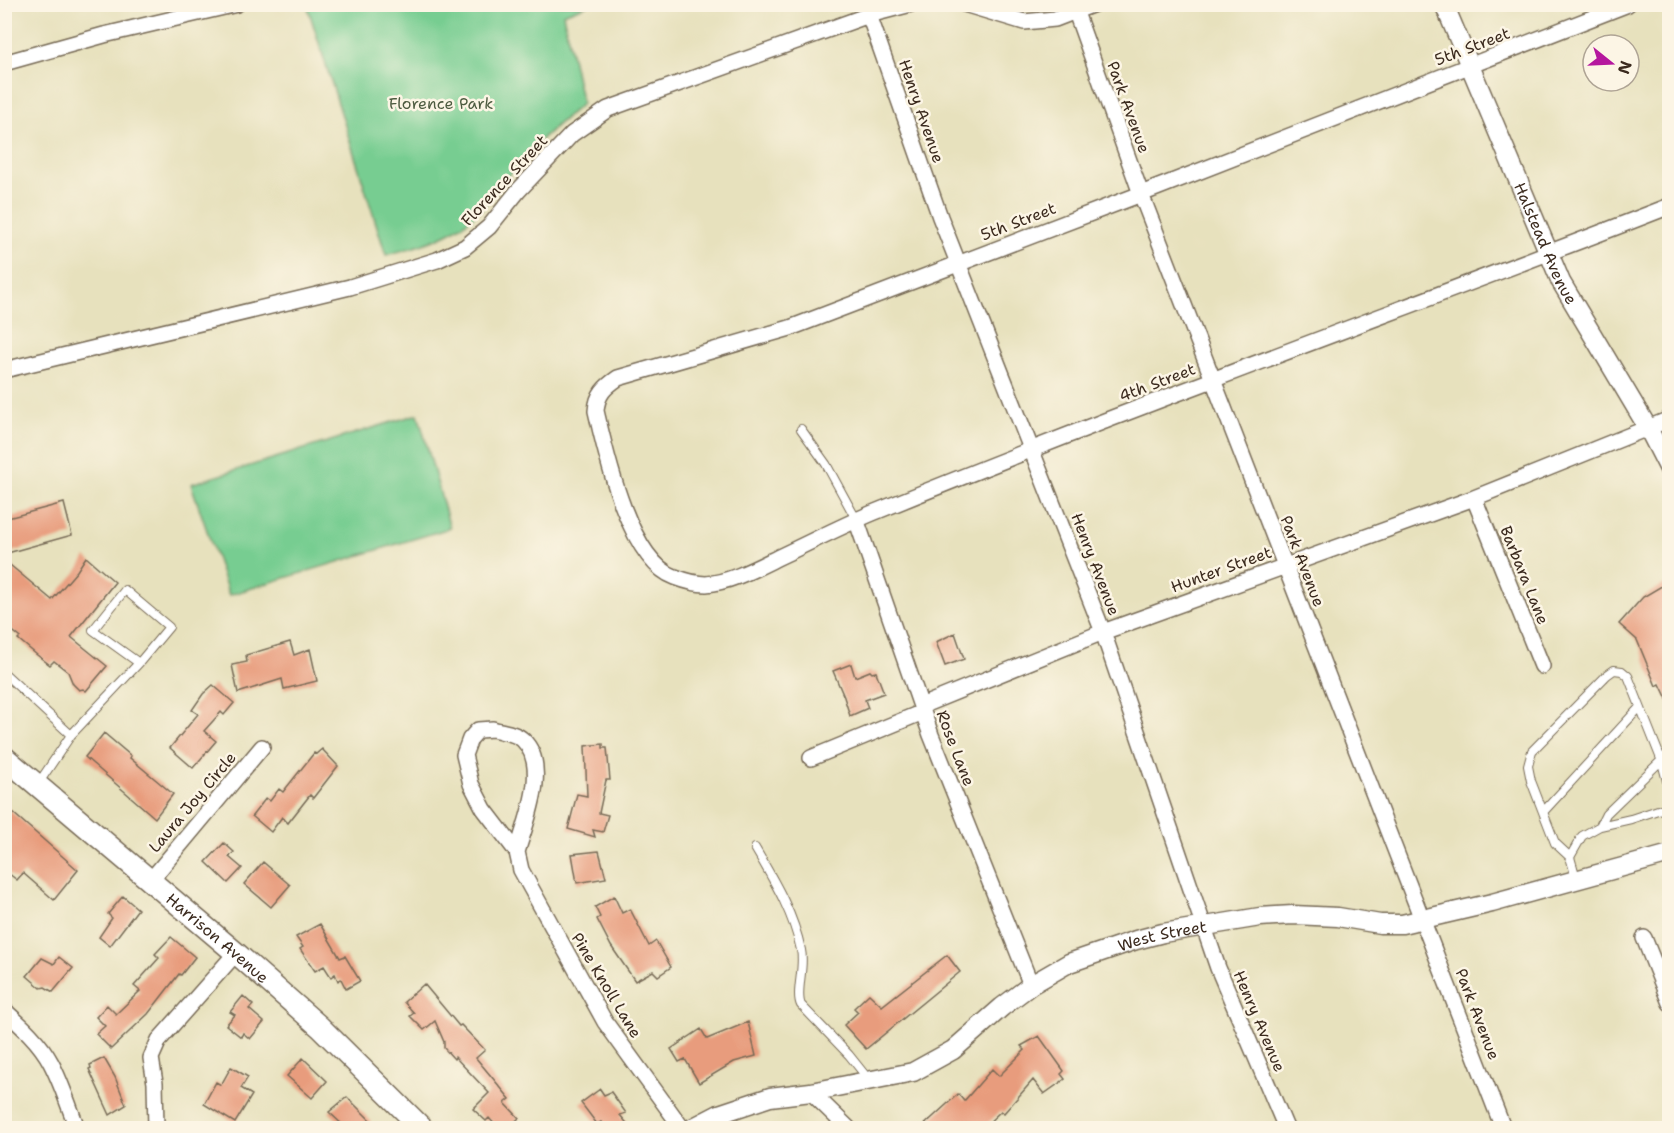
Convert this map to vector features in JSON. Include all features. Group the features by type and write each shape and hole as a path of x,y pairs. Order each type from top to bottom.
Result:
{"main road":[{"name":"Harrison Avenue","path":"4,757 236,952 320,1028 422,1128"}],"street":[{"path":"4,63 104,35 237,4"},
{"name":"Florence Street","path":"4,370 350,287 437,260 465,247 489,227 532,176 572,134 608,109 869,15 911,4"},
{"path":"964,4 1024,22 1055,19 1075,9 1094,4"},
{"name":"Halstead Avenue","path":"1444,4 1561,282 1648,428 1670,471"},
{"name":"5th Street","path":"662,570 644,549 628,519 608,461 596,411 603,388 618,378 790,328 1628,4"},
{"name":"Park Avenue","path":"1075,9 1141,194 1503,1128"},
{"name":"Henry Avenue","path":"869,15 940,217 1103,632 1218,968 1286,1128"},
{"name":"4th Street","path":"662,570 673,577 704,584 728,578 761,566 856,519 1032,449 1670,206"},
{"name":"Hunter Street","path":"811,758 1103,632 1474,498 1670,419"},
{"name":"Barbara Lane","path":"1474,498 1542,666"},
{"name":"Rose Lane","path":"856,519 922,709 1031,985"},
{"name":"Pine Knoll Lane","path":"516,852 531,804 536,771 535,761 525,741 518,737 493,729 478,730 470,740 464,755 471,784 484,809 516,852 521,870 605,1022 682,1128"},
{"name":"Laura Joy Circle","path":"150,881 262,747"},
{"name":"West Street","path":"692,1128 719,1114 771,1096 811,1092 913,1072 935,1062 953,1050 1031,985 1069,963 1110,948 1163,933 1260,917 1293,915 1338,917 1380,924 1402,924 1492,903 1670,854"},
{"path":"1644,938 1670,1003"},
{"path":"156,1128 155,1083 151,1058 159,1040 236,952"},
{"path":"4,1010 24,1027 39,1044 51,1063 77,1128"},
{"path":"811,1092 848,1128"}],"lane":[{"path":"801,429 826,464 856,519"},
{"path":"37,785 71,735 139,663 169,627 125,590 93,630 139,663"},
{"path":"1576,879 1570,857 1555,843 1531,781 1528,766 1532,751 1614,670 1628,676 1661,759 1670,792"},
{"path":"4,673 71,735"},
{"path":"1544,811 1640,707"},
{"path":"1600,826 1606,814 1670,752"},
{"path":"1570,857 1582,836 1600,826 1670,806"},
{"path":"755,848 784,898 801,950 802,971 798,999 801,1005 854,1060 870,1082"}],"green space":[{"name":"Florence Park","path":"307,5 587,5 563,14 582,104 524,157 492,198 474,216 436,239 386,255"},
{"path":"418,414 450,528 229,595 191,484"}],"building":[{"path":"64,503 72,535 4,554 4,519"},
{"path":"86,557 115,582 71,637 107,666 86,691 79,690 73,684 68,672 54,661 50,665 18,639 20,637 4,624 4,560 52,600"},
{"path":"1670,581 1670,705 1660,684 1656,686 1637,640 1619,624 1643,597"},
{"path":"955,633 964,659 945,666 936,642"},
{"path":"290,642 294,655 310,649 317,681 284,689 282,679 238,693 232,665 247,662 246,655"},
{"path":"851,664 855,677 870,671 876,672 884,693 865,700 868,708 850,716 833,671"},
{"path":"213,685 234,703 224,715 221,712 204,731 216,741 193,768 170,748 198,714 192,710 203,694"},
{"path":"104,733 173,794 155,818 85,757"},
{"path":"603,744 603,748 607,748 610,780 606,780 599,813 608,815 603,832 593,830 595,837 568,829 577,794 587,796 585,746"},
{"path":"322,749 338,766 313,798 310,795 288,823 282,817 271,832 252,816 266,798 270,801 279,789 283,792 314,753"},
{"path":"4,805 78,870 54,900 23,873 17,880 4,870"},
{"path":"224,843 234,852 229,857 242,868 228,883 206,862"},
{"path":"599,851 606,878 577,883 572,854"},
{"path":"263,862 290,885 271,907 244,884"},
{"path":"123,896 138,909 110,946 99,937 112,918 108,914"},
{"path":"614,896 622,913 630,909 649,946 656,941 671,967 658,976 653,971 635,981 611,946 597,919 600,917 595,907"},
{"path":"320,924 340,958 345,956 360,981 346,989 341,979 338,981 335,974 331,977 324,966 315,971 300,949 303,947 296,937"},
{"path":"171,937 195,957 148,1014 111,1049 96,1034 105,1026 96,1017 107,1005 116,1014 140,991 134,986 159,958 155,954"},
{"path":"947,955 960,972 866,1049 844,1025 858,1012 854,1008 869,994 882,1006"},
{"path":"59,957 73,968 53,992 45,987 41,988 27,976 42,958 54,964"},
{"path":"424,984 459,1026 461,1025 485,1050 476,1058 510,1099 505,1103 519,1118 508,1128 498,1128 489,1118 486,1121 473,1109 489,1093 444,1048 444,1042 435,1021 424,1030 410,1016 414,1013 404,1002"},
{"path":"243,996 253,1005 249,1009 264,1022 250,1039 243,1033 241,1037 226,1025 235,1015 230,1012"},
{"path":"748,1022 756,1056 734,1062 699,1083 685,1059 679,1062 671,1049 701,1029 707,1039"},
{"path":"1039,1036 1064,1071 1061,1074 1065,1079 1044,1094 1033,1080 1004,1113 1001,1111 983,1128 921,1128 958,1094 964,1101 992,1069 999,1076 1025,1050 1021,1046"},
{"path":"104,1058 115,1077 126,1105 110,1115 89,1069 90,1065"},
{"path":"303,1058 327,1081 312,1098 287,1076"},
{"path":"231,1067 248,1077 241,1088 252,1095 235,1123 204,1104 216,1082 221,1085"},
{"path":"600,1089 604,1095 611,1092 626,1113 620,1115 631,1128 606,1128 601,1122 597,1124 581,1103"},
{"path":"347,1097 371,1121 364,1128 346,1128 329,1112"}]}
